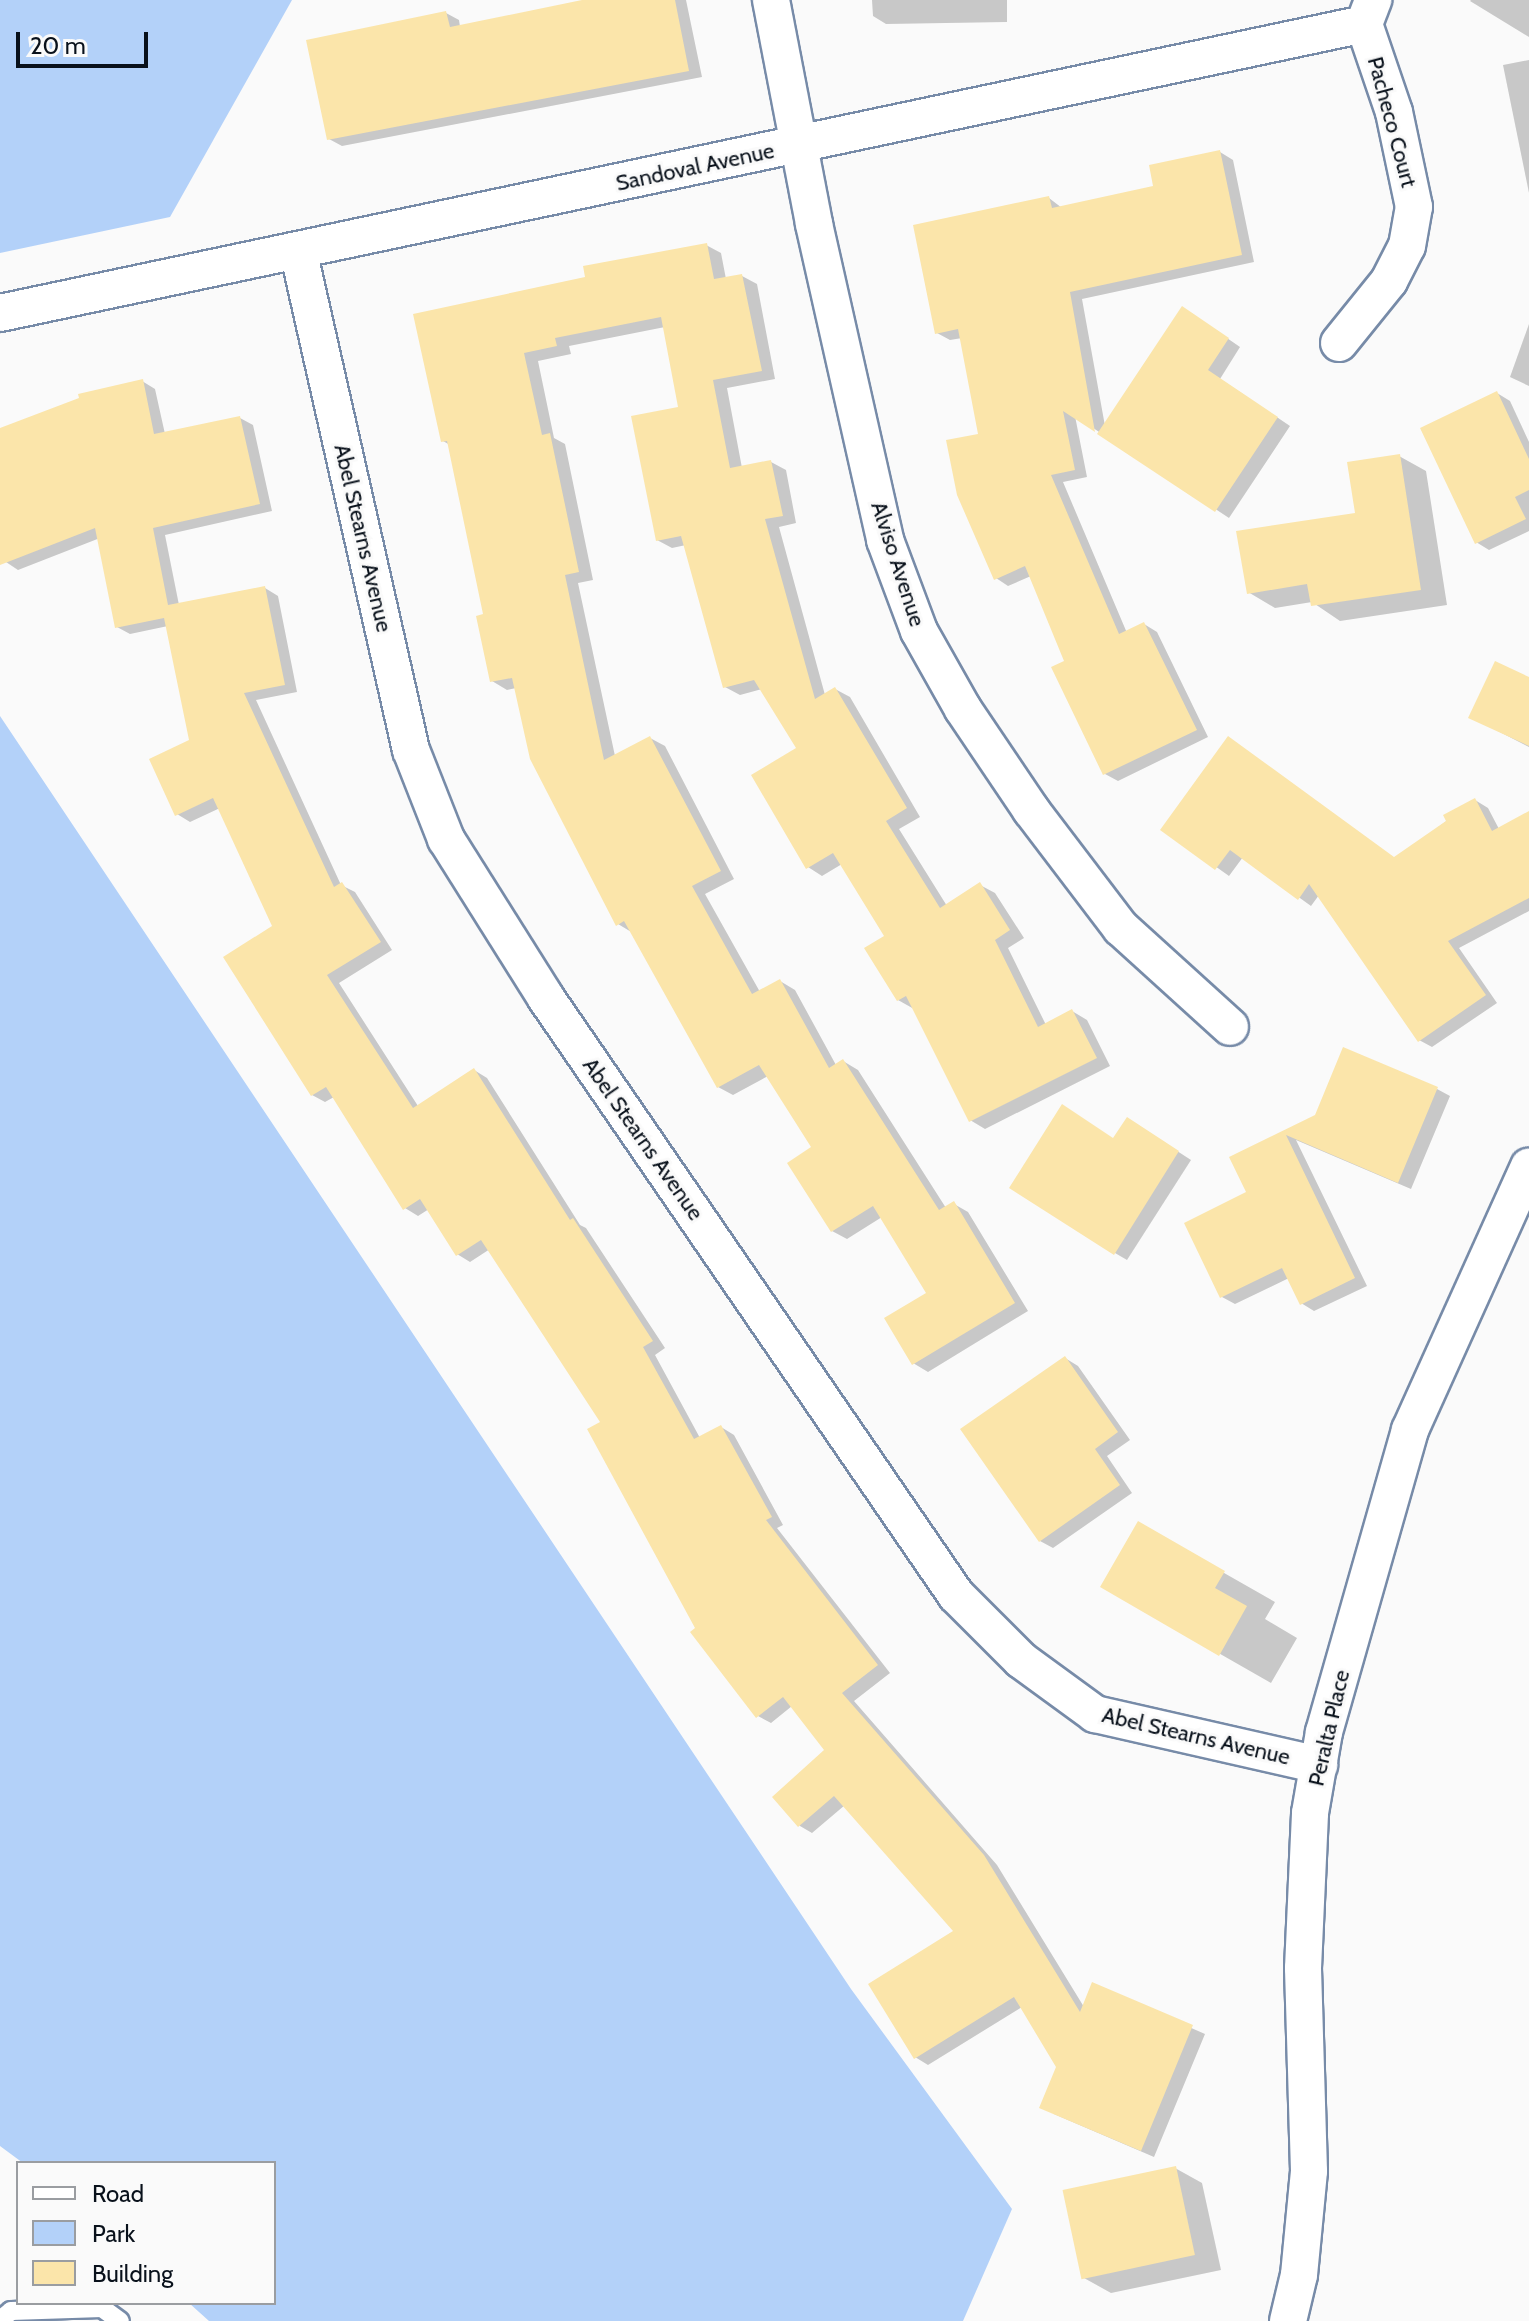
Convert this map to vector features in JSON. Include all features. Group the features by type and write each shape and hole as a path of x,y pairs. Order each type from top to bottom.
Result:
{"street":[{"name":"Alviso Avenue","path":"771,0 797,145 885,540 919,631 963,709 1031,810 1121,928 1230,1027"},
{"name":"Sandoval Avenue","path":"0,313 797,145 1369,12"},
{"name":"Pacheco Court","path":"1339,343 1389,281 1407,246 1414,207 1369,12"},
{"name":"Abel Stearns Avenue","path":"298,250 411,750 446,839 546,998 956,1595 1021,1660 1095,1714 1319,1765"},
{"name":"Peralta Place","path":"1288,2321 1299,2275 1309,2171 1303,1968 1310,1813 1324,1732 1410,1430 1529,1167"}],"lane":[{"path":"0,2320 11,2311 102,2308 120,2321"}],"green space":[{"path":"0,0 292,0 170,217 0,253"},
{"path":"0,716 851,1989 1012,2209 963,2321 209,2321 191,2305 276,2305 276,2161 20,2161 0,2146"}],"building":[{"path":"582,0 675,0 689,71 327,140 306,40 446,11 450,27"},
{"path":"1220,150 1242,255 1070,292 1095,432 1063,411 1075,470 1051,475 1119,634 1144,622 1197,730 1103,775 1051,667 1064,661 1025,566 994,580 957,495 946,440 978,434 958,329 935,334 913,225 1049,196 1052,208 1153,186 1149,165"},
{"path":"707,243 714,279 742,274 762,371 713,380 730,468 771,460 783,516 765,519 815,699 835,687 907,808 886,821 940,908 980,882 1010,930 995,940 1038,1027 1072,1009 1097,1058 969,1122 906,996 897,1001 864,948 884,936 833,853 806,869 751,775 796,748 754,680 723,688 681,536 656,541 631,416 678,407 661,317 555,338 557,346 524,353 542,435 550,433 579,572 565,575 604,760 650,736 721,871 692,886 752,994 780,979 829,1068 843,1059 939,1210 954,1201 1015,1303 912,1365 884,1318 926,1293 873,1206 831,1232 787,1163 811,1147 759,1065 717,1088 624,921 616,926 530,759 512,678 490,682 476,616 483,614 447,441 441,442 413,314 585,277 583,266"},
{"path":"1182,306 1229,338 1208,370 1278,417 1215,512 1097,434"},
{"path":"143,379 154,434 240,416 260,504 153,528 168,605 265,586 285,685 244,693 334,887 342,882 381,942 327,975 413,1108 474,1068 570,1220 573,1218 653,1341 643,1347 694,1439 721,1425 772,1517 766,1520 878,1665 842,1693 984,1855 1080,2012 1092,1982 1193,2025 1141,2151 1039,2108 1056,2067 1014,1997 914,2059 868,1984 953,1931 834,1796 798,1827 772,1797 824,1750 783,1697 756,1718 690,1632 695,1628 587,1429 600,1422 481,1240 456,1256 420,1199 403,1210 326,1087 311,1096 223,957 272,926 213,798 175,816 149,759 189,740 164,618 115,628 95,528 0,565 0,428 79,398 78,394"},
{"path":"1497,391 1529,459 1529,490 1515,497 1526,519 1475,544 1420,428"},
{"path":"1400,454 1421,590 1311,606 1307,584 1247,594 1236,531 1355,513 1347,462"},
{"path":"1495,661 1529,677 1529,746 1468,718"},
{"path":"1228,736 1394,857 1446,821 1443,815 1475,798 1492,831 1529,811 1529,898 1448,941 1486,995 1418,1042 1309,884 1298,900 1230,850 1215,870 1160,830"},
{"path":"1343,1047 1438,1087 1398,1183 1286,1135 1355,1278 1300,1305 1282,1268 1220,1298 1184,1223 1246,1192 1229,1157 1315,1115"},
{"path":"1062,1104 1113,1138 1127,1117 1179,1151 1114,1255 1009,1188"},
{"path":"1065,1356 1118,1432 1095,1449 1120,1485 1039,1542 960,1429"},
{"path":"1138,1521 1225,1571 1215,1588 1247,1606 1219,1656 1100,1587"},
{"path":"1176,2166 1195,2255 1081,2279 1063,2190"}]}
